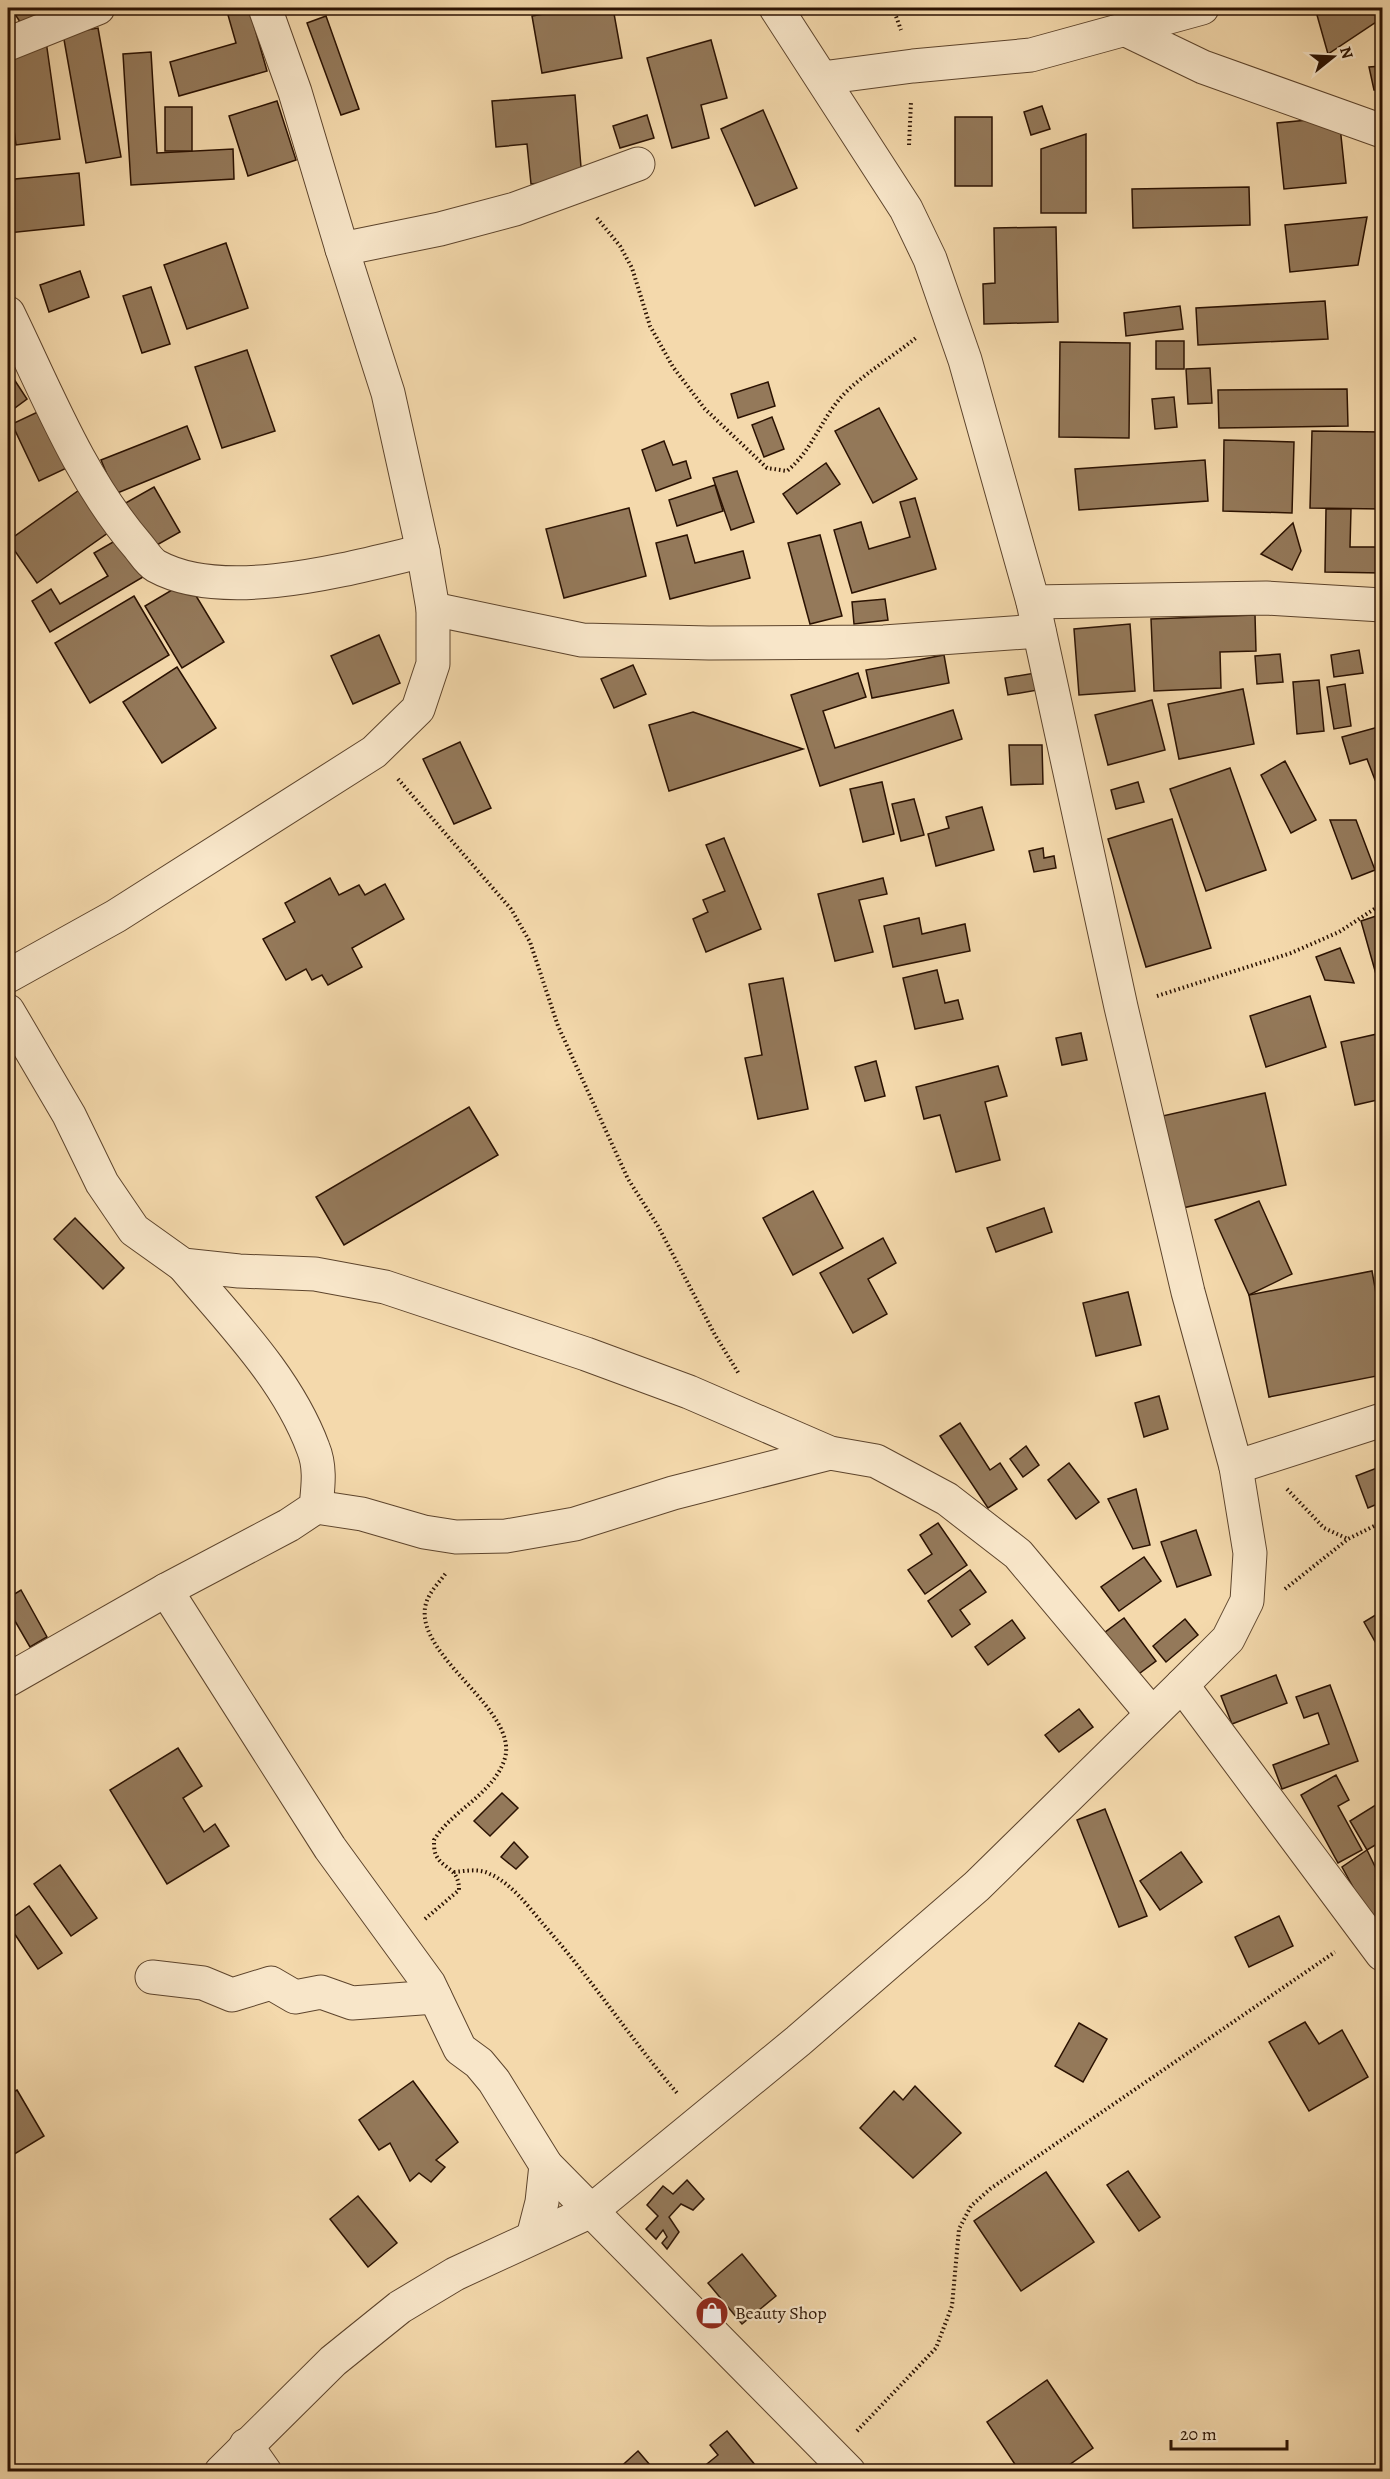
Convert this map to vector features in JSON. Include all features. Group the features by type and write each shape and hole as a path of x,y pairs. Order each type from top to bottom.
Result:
{"street":[{"path":"8,44 98,8"},
{"path":"8,976 116,916 374,752 418,709 433,664 433,609 423,551 388,393 295,92 265,8"},
{"path":"221,2472 333,2361 400,2307 454,2274 591,2211 977,1886 1228,1639 1247,1601 1250,1553 1236,1467 1188,1292 1121,1007 1036,617 997,469 949,313 930,260 906,209 776,8"},
{"path":"822,78 1031,54 1202,8"},
{"path":"1124,29 1203,67 1383,131"},
{"path":"342,249 440,230 563,192 638,164"},
{"path":"8,313 81,461 122,527 155,566 208,582 269,581 332,573 423,551"},
{"path":"433,609 582,640 709,643 884,642 1036,617 1266,598 1383,605"},
{"path":"8,1011 69,1115 102,1183 134,1230 183,1264 288,1397 314,1449 319,1480 316,1507"},
{"path":"183,1264 239,1271 315,1274 385,1287 586,1353 679,1388 830,1453 876,1461 946,1499 1018,1554 1152,1714"},
{"path":"1236,1467 1383,1420"},
{"path":"8,1680 166,1590 290,1525 316,1507 362,1514 424,1532 474,1537 506,1536 575,1524 673,1493 830,1453"},
{"path":"166,1590 330,1848 435,1996 460,2049 479,2063 494,2081 546,2165 841,2463"},
{"path":"1182,1685 1374,1942"},
{"path":"152,1977 203,1983 232,1995 271,1983 295,1998 321,1992 352,2003 435,1996"},
{"path":"533,2237 542,2202 546,2165"},
{"path":"246,2445 265,2472"}],"path":[{"path":"909,149 913,66"},
{"path":"563,192 596,217 620,246 632,268 650,326 673,367 705,409 767,468 787,471 803,458 821,423 847,391 949,313"},
{"path":"374,752 512,909 530,942 558,1026 623,1170 658,1226 715,1335 746,1383"},
{"path":"1121,1007 1291,953 1339,932 1383,904"},
{"path":"1267,1457 1291,1495 1305,1510 1324,1528 1347,1539"},
{"path":"1247,1601 1268,1598 1284,1590 1347,1539 1383,1522"},
{"path":"398,1943 459,1890 459,1881 454,1872 436,1856 434,1840 442,1827 474,1799 500,1771 506,1755 503,1734 495,1717 451,1665 429,1629 425,1610 429,1595 474,1537"},
{"path":"454,1872 478,1870 489,1873 499,1878 529,1907 585,1972 668,2082 701,2120"},
{"path":"841,2463 936,2348 952,2306 959,2229 971,2206 990,2189 1374,1942"}],"building":[{"path":"11,8 49,8 22,25"},
{"path":"226,8 249,8 267,71 179,96 170,62 236,43"},
{"path":"579,8 613,8 622,58 542,73 532,16"},
{"path":"1315,8 1382,8 1382,18 1328,54"},
{"path":"326,16 359,109 341,115 307,23"},
{"path":"98,28 121,157 86,163 63,34"},
{"path":"711,40 727,98 701,105 709,138 672,148 647,58"},
{"path":"46,41 60,139 16,145 8,84 8,46"},
{"path":"151,52 157,153 233,149 234,179 131,185 123,54"},
{"path":"1382,66 1382,90 1374,90 1369,67"},
{"path":"575,95 582,179 531,184 527,144 496,147 492,101"},
{"path":"277,101 296,160 248,176 229,116"},
{"path":"1042,106 1050,129 1031,135 1024,112"},
{"path":"165,107 192,107 192,151 165,151"},
{"path":"763,110 797,188 755,206 721,129"},
{"path":"647,115 654,138 620,148 613,126"},
{"path":"955,117 992,117 992,186 955,186"},
{"path":"1339,117 1346,183 1284,189 1277,123"},
{"path":"1086,134 1086,213 1041,213 1041,149"},
{"path":"79,173 84,225 8,233 8,209 15,179"},
{"path":"1249,187 1250,225 1133,228 1132,189"},
{"path":"1367,217 1358,265 1290,272 1285,225"},
{"path":"1056,227 1058,322 984,324 983,284 995,283 994,228"},
{"path":"226,243 248,308 187,329 164,265"},
{"path":"80,271 89,297 49,312 40,285"},
{"path":"151,287 170,344 142,353 123,296"},
{"path":"1325,301 1328,339 1198,345 1196,308"},
{"path":"1180,306 1183,329 1126,336 1124,313"},
{"path":"1156,341 1184,341 1184,369 1156,369"},
{"path":"1060,342 1130,343 1129,438 1059,437"},
{"path":"247,350 275,431 222,448 195,367"},
{"path":"1210,368 1212,403 1188,404 1186,369"},
{"path":"8,370 27,399 8,413"},
{"path":"768,382 775,406 738,418 731,394"},
{"path":"1347,389 1348,426 1219,428 1218,390"},
{"path":"1174,397 1177,427 1155,429 1152,399"},
{"path":"879,408 917,479 873,503 835,431"},
{"path":"44,409 71,466 39,481 12,424"},
{"path":"772,417 784,449 764,457 752,425"},
{"path":"187,426 200,459 115,494 101,460"},
{"path":"1312,431 1382,432 1382,509 1310,508"},
{"path":"1224,440 1294,442 1292,513 1223,511"},
{"path":"664,441 673,465 686,461 691,478 656,491 642,450"},
{"path":"1205,460 1208,501 1079,510 1075,469"},
{"path":"826,463 840,484 797,514 783,494"},
{"path":"737,471 754,522 731,530 713,478"},
{"path":"715,485 723,511 677,526 669,500"},
{"path":"154,487 180,532 148,550 122,505"},
{"path":"82,488 112,530 37,583 8,541"},
{"path":"915,498 936,569 852,593 834,530 861,522 869,549 910,537 900,502"},
{"path":"629,508 646,576 564,598 546,529"},
{"path":"1326,509 1351,509 1350,547 1382,547 1382,573 1325,572"},
{"path":"1293,523 1301,551 1292,570 1261,554"},
{"path":"687,535 695,563 743,551 750,578 670,599 656,543"},
{"path":"820,535 842,616 810,624 788,543"},
{"path":"120,538 143,577 50,632 32,601 51,589 60,604 108,576 94,553"},
{"path":"187,581 224,642 182,668 145,606"},
{"path":"134,596 169,655 90,703 55,643"},
{"path":"885,599 888,620 854,624 852,602"},
{"path":"1255,615 1256,651 1220,652 1221,688 1154,691 1151,619"},
{"path":"1130,624 1135,691 1079,695 1074,629"},
{"path":"379,635 400,683 353,704 331,656"},
{"path":"1359,650 1363,673 1334,677 1331,655"},
{"path":"1280,654 1283,682 1257,684 1255,656"},
{"path":"944,655 949,683 872,698 866,670"},
{"path":"633,665 646,694 614,708 601,679"},
{"path":"177,667 216,728 162,763 123,702"},
{"path":"858,673 866,697 823,711 835,748 953,710 962,739 820,786 791,695"},
{"path":"1035,673 1038,690 1008,695 1005,678"},
{"path":"1319,680 1324,731 1297,734 1293,682"},
{"path":"1345,684 1351,726 1334,729 1327,687"},
{"path":"1243,689 1254,744 1179,759 1168,704"},
{"path":"1152,700 1165,750 1108,765 1095,715"},
{"path":"693,712 803,749 669,791 649,725"},
{"path":"1382,726 1382,776 1375,780 1367,759 1350,764 1342,737"},
{"path":"460,742 491,808 454,824 423,759"},
{"path":"1009,745 1042,745 1043,784 1011,785"},
{"path":"1285,761 1316,820 1291,833 1261,775"},
{"path":"1230,768 1266,870 1206,891 1170,789"},
{"path":"882,782 894,834 863,842 850,789"},
{"path":"1138,782 1144,802 1116,809 1111,790"},
{"path":"914,799 924,835 901,841 892,804"},
{"path":"982,807 994,850 936,866 928,834 949,828 946,817"},
{"path":"1172,819 1211,948 1146,967 1108,839"},
{"path":"1330,820 1356,820 1375,870 1352,879"},
{"path":"724,838 761,929 706,952 693,919 708,912 703,900 725,891 706,845"},
{"path":"1043,848 1044,858 1054,856 1056,868 1034,872 1029,851"},
{"path":"330,878 339,895 359,885 365,895 385,884 404,919 352,948 362,967 328,985 322,975 312,980 306,969 286,980 263,939 295,922 285,903"},
{"path":"883,878 887,894 859,900 873,952 835,961 818,894"},
{"path":"1382,914 1382,991 1381,992 1361,921"},
{"path":"919,918 922,934 965,924 970,951 893,967 884,926"},
{"path":"1340,948 1354,983 1325,980 1316,957"},
{"path":"937,970 945,1003 958,1000 963,1019 915,1029 903,978"},
{"path":"783,978 808,1109 758,1119 745,1058 762,1055 749,984"},
{"path":"1310,996 1326,1047 1266,1067 1250,1016"},
{"path":"1081,1033 1087,1060 1062,1065 1056,1038"},
{"path":"1377,1034 1382,1059 1382,1099 1355,1105 1341,1042"},
{"path":"876,1061 885,1096 865,1101 855,1067"},
{"path":"998,1066 1007,1096 985,1102 1000,1160 956,1172 940,1115 924,1119 916,1087"},
{"path":"1265,1093 1286,1185 1178,1209 1158,1117"},
{"path":"469,1107 498,1155 344,1245 316,1197"},
{"path":"813,1191 843,1248 793,1275 763,1218"},
{"path":"1259,1201 1292,1274 1249,1295 1215,1220"},
{"path":"1044,1208 1052,1232 996,1252 987,1228"},
{"path":"75,1218 124,1268 103,1289 54,1239"},
{"path":"883,1238 896,1263 868,1279 887,1314 853,1333 820,1273"},
{"path":"1372,1271 1382,1326 1382,1375 1269,1397 1249,1295"},
{"path":"1128,1292 1141,1345 1096,1356 1083,1303"},
{"path":"1159,1396 1168,1429 1144,1437 1135,1403"},
{"path":"960,1423 990,1470 1000,1463 1017,1489 988,1508 940,1436"},
{"path":"1026,1446 1039,1465 1023,1477 1010,1459"},
{"path":"1069,1463 1099,1502 1076,1519 1048,1480"},
{"path":"1382,1466 1382,1502 1368,1508 1356,1476"},
{"path":"1136,1489 1150,1545 1133,1549 1108,1499"},
{"path":"938,1523 967,1565 925,1594 908,1570 932,1554 920,1535"},
{"path":"1196,1530 1211,1575 1177,1587 1161,1542"},
{"path":"1144,1557 1161,1581 1119,1611 1101,1587"},
{"path":"970,1570 986,1592 960,1610 970,1624 952,1637 928,1601"},
{"path":"21,1590 47,1637 30,1647 8,1609 8,1598"},
{"path":"1382,1611 1382,1654 1364,1622"},
{"path":"1124,1618 1156,1661 1136,1676 1104,1633"},
{"path":"1185,1619 1198,1635 1166,1662 1153,1646"},
{"path":"1012,1620 1025,1638 988,1665 975,1647"},
{"path":"1276,1675 1287,1703 1232,1724 1221,1696"},
{"path":"1330,1685 1358,1761 1282,1789 1273,1765 1329,1744 1318,1713 1304,1718 1296,1697"},
{"path":"1079,1709 1093,1727 1059,1752 1045,1735"},
{"path":"178,1748 202,1786 183,1798 204,1832 215,1824 229,1846 167,1884 110,1790"},
{"path":"1336,1775 1349,1800 1338,1806 1362,1850 1338,1863 1301,1795"},
{"path":"502,1793 518,1808 490,1836 474,1821"},
{"path":"1382,1801 1382,1841 1367,1850 1350,1821"},
{"path":"1105,1809 1147,1916 1119,1927 1077,1820"},
{"path":"514,1842 528,1857 516,1869 501,1857"},
{"path":"1367,1850 1382,1881 1382,1925 1376,1929 1342,1867"},
{"path":"1181,1852 1202,1882 1160,1910 1140,1881"},
{"path":"60,1865 97,1918 71,1936 34,1884"},
{"path":"29,1906 62,1953 38,1969 8,1924 8,1921"},
{"path":"1279,1916 1293,1946 1249,1967 1235,1937"},
{"path":"1305,2022 1319,2044 1342,2030 1368,2077 1309,2111 1269,2042"},
{"path":"1079,2023 1107,2039 1083,2082 1055,2066"},
{"path":"413,2081 458,2142 436,2160 445,2167 431,2182 419,2173 410,2181 390,2143 379,2150 359,2120"},
{"path":"915,2086 961,2133 913,2178 860,2128 894,2091 903,2100"},
{"path":"17,2090 44,2136 8,2158 8,2095"},
{"path":"1128,2171 1160,2217 1139,2231 1107,2185"},
{"path":"1046,2172 1094,2242 1021,2291 974,2221"},
{"path":"687,2180 704,2199 693,2210 681,2204 669,2217 679,2232 667,2249 662,2243 667,2237 663,2230 656,2239 646,2229 658,2216 647,2205 663,2186 673,2194"},
{"path":"358,2196 397,2243 368,2267 330,2219"},
{"path":"742,2254 776,2296 742,2324 708,2283"},
{"path":"1047,2380 1093,2448 1059,2472 1020,2472 987,2422"},
{"path":"727,2431 756,2466 749,2472 697,2472 718,2455 710,2445"},
{"path":"638,2451 656,2472 615,2472"}],"place":[{"name":"Beauty Shop","path":"712,2313"}]}
